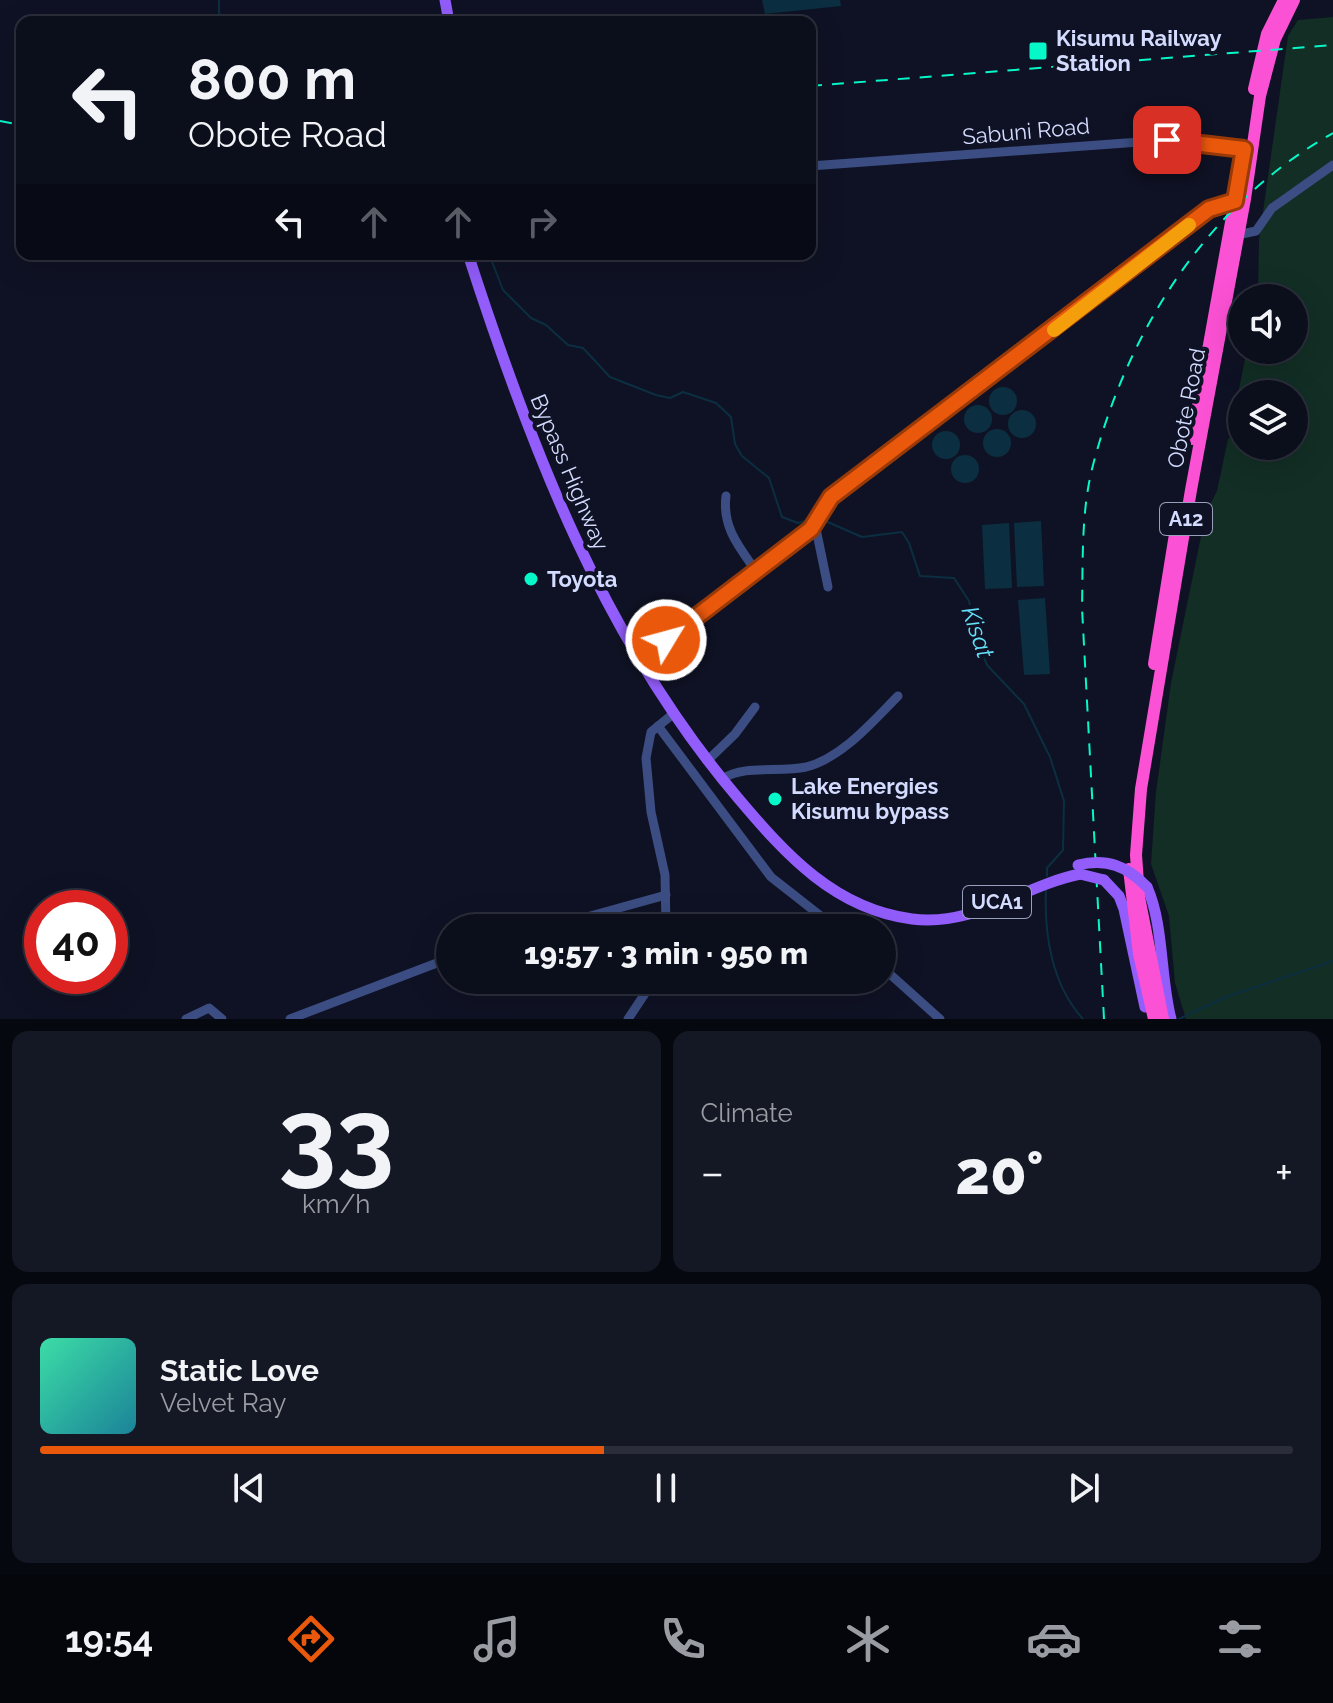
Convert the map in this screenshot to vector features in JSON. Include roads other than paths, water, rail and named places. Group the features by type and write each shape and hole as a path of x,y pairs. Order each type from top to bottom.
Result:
{"highway":[{"name":"A12","path":"1244,149 1273,18 1284,0"},
{"name":"Obote Road","path":"1151,1019 1132,911 1130,818 1168,577 1240,200 1256,95 1275,39 1294,0"},
{"name":"Obote Road","path":"1163,1019 1139,897 1136,855 1141,789 1237,235 1244,149"}],"main road":[{"name":"Bypass Highway","path":"463,260 569,527 637,658 673,714 707,761 771,836 817,880 853,902 891,914 910,916"},
{"name":"Bypass Highway","path":"470,260 505,367"},
{"name":"UCA1","path":"910,916 981,907 1089,862 1112,863 1125,868 1147,887 1153,900 1171,1019"},
{"name":"UCA1","path":"910,916 971,914 1066,876 1093,875 1112,887 1124,909 1151,1019"}],"street":[{"name":"Sabuni Road","path":"816,166 1167,140 1244,149"},
{"path":"1237,235 1256,231 1272,208 1304,182 1333,165"},
{"path":"637,658 815,524 825,504 844,488 1209,209 1240,200"},
{"path":"726,496 724,515 729,528 756,571"},
{"path":"815,524 828,587"},
{"path":"722,779 737,772 780,771 816,763 854,738 898,696"},
{"path":"707,761 735,734 755,707"},
{"path":"666,914 666,895 647,780 647,740 673,714"},
{"path":"658,726 771,877 818,914"},
{"path":"597,914 666,895"},
{"path":"290,1019 436,963"},
{"path":"896,980 940,1019"},
{"path":"628,1019 645,994"},
{"path":"186,1019 209,1008 222,1019"}],"water":[{"path":"762,0 840,0 841,6 765,14"},
{"path":"1003,387 1013,391 1017,401 1013,411 1003,415 993,411 989,401 993,391"},
{"path":"978,405 988,409 992,419 988,429 978,433 968,429 964,419 968,409"},
{"path":"1022,410 1032,414 1036,424 1032,434 1022,438 1012,434 1008,424 1012,414"},
{"path":"997,429 1007,433 1011,443 1007,453 997,457 987,453 983,443 987,433"},
{"path":"946,431 956,435 960,445 956,455 946,459 936,455 932,445 936,435"},
{"path":"965,455 975,459 979,469 975,479 965,483 955,479 951,469 955,459"},
{"path":"1041,521 1044,586 1017,587 1014,523"},
{"path":"1009,523 1012,588 985,589 982,525"},
{"path":"1045,598 1050,674 1024,675 1018,600"}],"waterway":[{"path":"219,0 219,14 224,16"},
{"name":"Kisat","path":"491,260 503,290 531,318 546,325 568,345 583,348 610,377 656,395 670,398 683,392 716,403 731,417 735,444 742,456 769,478 782,517 798,523 812,519"},
{"name":"Kisat","path":"823,520 862,537 902,532 920,576 954,578 969,601 976,638 987,665 1024,704 1050,757 1064,801 1063,850 1047,868 1047,876"},
{"name":"Kisat","path":"1046,890 1052,959 1064,991 1083,1019"},
{"name":"Kisat","path":"1179,1019 1223,998 1333,961"}],"railway":[{"path":"816,86 1333,45"},
{"path":"0,121 16,124"},
{"path":"1104,1019 1082,608 1084,521 1092,469 1107,418 1127,368 1150,321 1178,276 1211,234 1247,196 1288,162 1333,133"}],"place":[{"name":"Kisumu Railway Station","path":"1038,51"},
{"name":"Toyota","path":"531,579"},
{"name":"Lake Energies Kisumu bypass","path":"775,799"}]}
